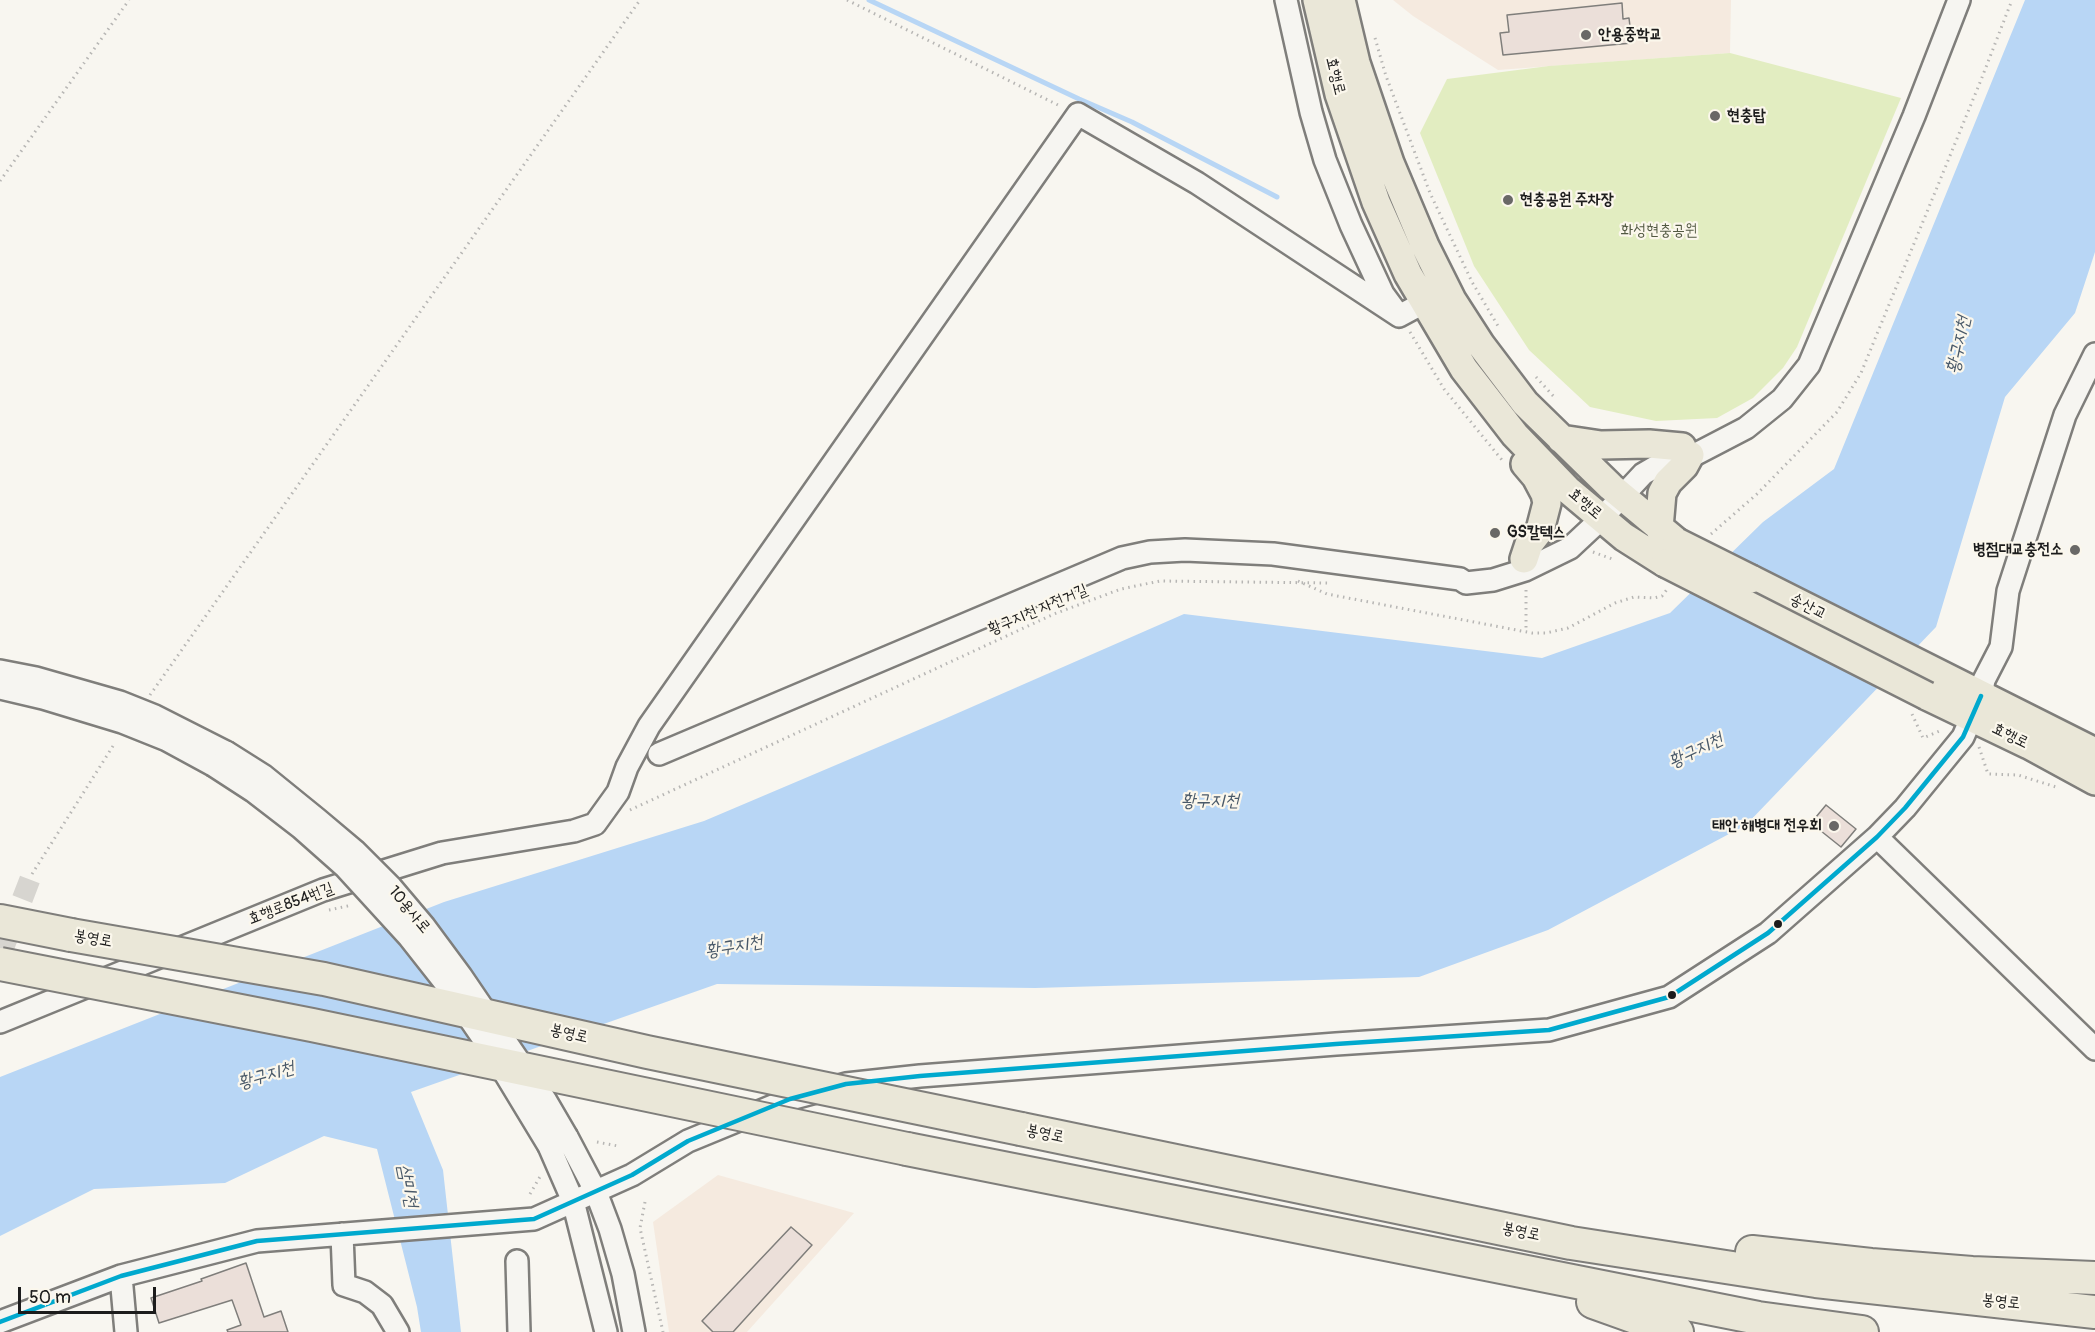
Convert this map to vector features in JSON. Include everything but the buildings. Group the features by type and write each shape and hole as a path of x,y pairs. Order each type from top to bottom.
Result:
{"highway":[{"name":"봉영로","path":"0,921 324,979 647,1052 1571,1243 1816,1281 2095,1312"},
{"path":"0,964 312,1025 907,1149 1499,1268 1758,1318 1862,1332"},
{"path":"1680,1260 1700,1252 1720,1249 1960,1272 2095,1278"},
{"path":"1499,1268 1677,1332"}],"main road":[{"name":"효행로","path":"1331,8 1339,94 1354,144 1376,202 1408,274 1464,369 1515,435 1555,478 1596,515 1667,544 1977,707 2095,752"},
{"name":"효행로","path":"1331,8 1356,63 1390,163 1425,246 1452,300 1481,345 1525,403 1557,424 1667,544"},
{"path":"1482,393 1494,395 1503,400 1539,440 1548,439 1557,424 1600,445 1649,444 1694,450 1662,493 1667,544"},
{"path":"1515,435 1516,449 1536,477 1548,503 1540,530 1529,544 1525,565"},
{"name":"효행로","path":"1977,707 2095,781"},
{"path":"2059,760 2054,753 2054,748 2061,743 2095,760"}],"street":[{"path":"1286,0 1311,112 1325,160 1351,225 1379,284 1399,316"},
{"path":"659,754 1122,558 1150,552 1185,550 1273,554 1460,579 1465,573 1525,565 1596,515 1616,491 1649,470 1694,450 1730,438 1746,428 1782,399 1809,365 1914,116 1959,0"},
{"path":"595,824 618,792 627,767 649,726 1078,114 1197,183 1399,316"},
{"path":"1399,316 1425,302"},
{"path":"0,1322 121,1276 258,1241 534,1219 632,1175 688,1142 790,1099 846,1084 920,1076 1324,1044 1549,1030 1669,998 1768,933 1877,837 1905,808 1964,737 1977,707 1984,680 2001,647 2008,591 2065,415 2095,354"},
{"name":"10용사로","path":"0,671 36,678 120,702 155,716 220,758"},
{"name":"10용사로","path":"0,688 44,698 122,722 167,741 220,758 264,777 355,850 391,887 424,926 461,976 546,1101 606,1332"},
{"name":"효행로854번길","path":"0,1022 322,890 442,853 574,831 595,824"},
{"path":"1877,837 2095,1049"},
{"name":"10용사로","path":"558,1141 596,1192 610,1229 626,1285 634,1332"},
{"path":"342,1234 344,1284 365,1292 382,1305 398,1332"},
{"path":"518,1261 519,1332"},
{"path":"121,1276 126,1332"},
{"path":"597,1292 610,1278 626,1285"}],"path":[{"path":"0,181 129,0"},
{"path":"150,695 640,0"},
{"path":"847,0 1078,114"},
{"path":"1374,33 1386,76 1430,193 1472,282 1500,330"},
{"path":"1531,371 1557,424"},
{"path":"1525,565 1526,632"},
{"name":"황구지천 자전거길","path":"595,824 663,796 1054,614 1121,589 1160,581 1336,583"},
{"path":"1923,738 1947,728"},
{"path":"32,874 113,746"},
{"path":"1980,747 1988,774 2018,775 2062,790"},
{"path":"597,1142 618,1146"},
{"path":"645,1202 640,1228 663,1332"}],"shaded area":[{"name":"안용중학교","path":"1393,0 1731,0 1730,53 1498,70 1413,16"},
{"path":"718,1175 854,1213 747,1332 669,1332 653,1222"}],"green space":[{"name":"화성현충공원","path":"1730,53 1901,98 1797,347 1783,368 1753,398 1717,418 1656,421 1590,407 1529,350 1474,266 1420,133 1447,79 1549,66"}],"water":[{"name":"황구지천","path":"2025,0 2095,0 2095,252 2075,313 2005,397 1936,627 1746,825 1548,930 1419,977 1035,988 717,984 411,1092 443,1170 461,1332 421,1332 417,1307 377,1149 324,1136 225,1183 94,1189 0,1236 0,1077 444,902 704,821 1184,614 1542,658 1670,613 1763,522 1834,469"}],"waterway":[{"path":"869,0 1132,122 1277,197"}],"tunnel":[{"path":"0,957 32,874"}],"transit line":[{"path":"0,1322 121,1276 257,1241 534,1219 632,1175 688,1141 790,1099 846,1084 920,1076 1336,1044 1549,1030 1669,997 1768,933 1877,837 1905,808 1963,737 1981,696"}],"place":[{"name":"안용중학교","path":"1586,35"},
{"name":"현충탑","path":"1715,116"},
{"name":"현충공원 주차장","path":"1508,200"},
{"name":"GS칼텍스","path":"1495,533"},
{"name":"병점대교충전소","path":"2075,550"},
{"name":"태안 해병대 전우회","path":"1834,826"}],"water label":[{"name":"삼미천","path":"407,1186"}]}
